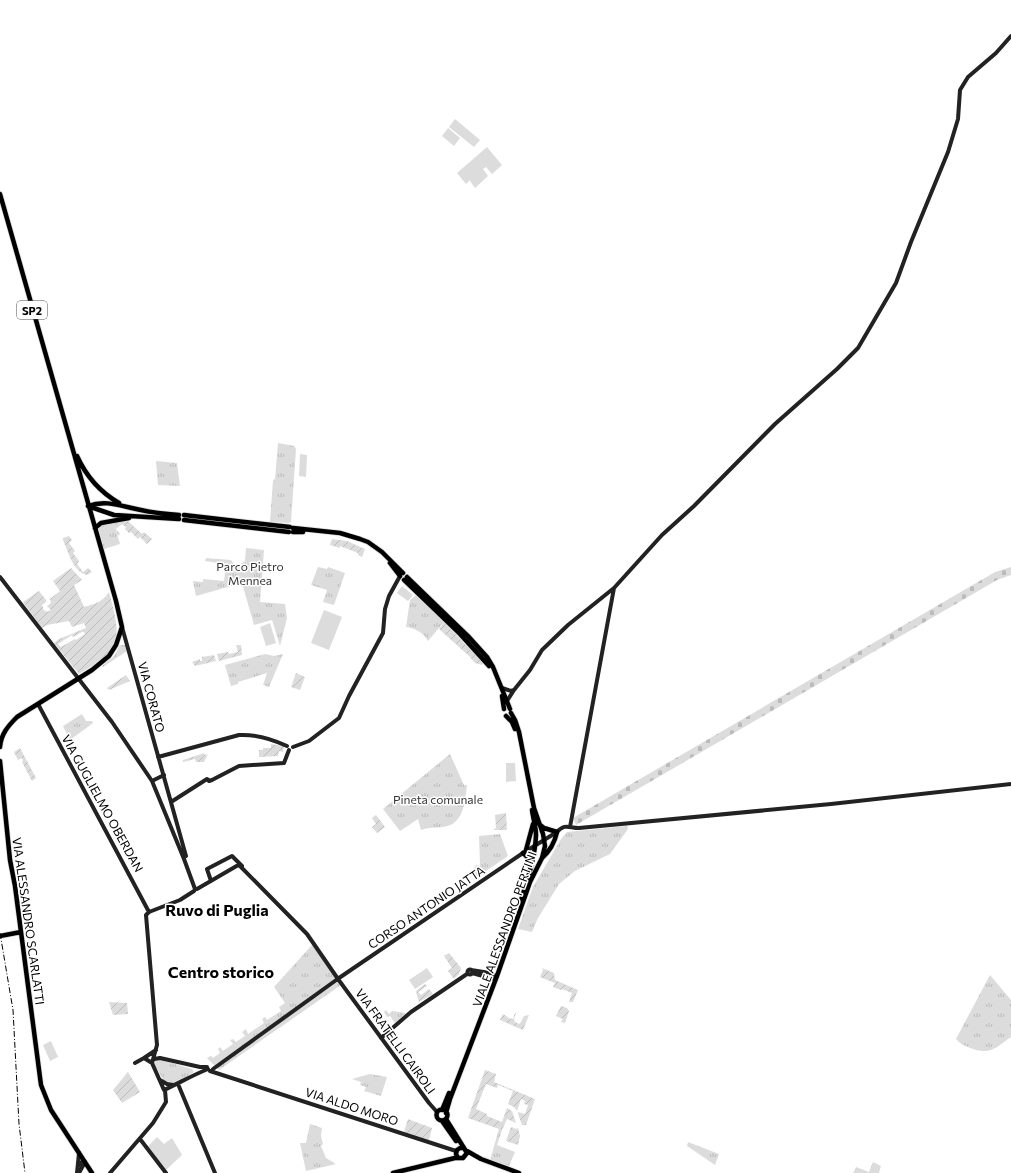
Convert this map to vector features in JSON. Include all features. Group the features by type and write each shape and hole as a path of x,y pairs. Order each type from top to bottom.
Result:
{"main road":[{"path":"507,701 530,670 542,650 568,625 614,588 662,535 694,506 775,424 837,369 858,348 896,283 948,152 958,119 960,90 968,77 996,53 1011,36"},
{"name":"SP2","path":"0,194 88,506"},
{"path":"71,444 81,465 91,479 105,494 122,505"},
{"path":"88,506 104,503 122,505 142,511 182,517"},
{"path":"88,506 114,515 182,517"},
{"path":"0,747 3,735 9,725 17,717 79,679 103,662 116,645 122,627 116,601 88,506"},
{"path":"95,528 101,523 140,516"},
{"name":"VIALE ALESSANDRO PERTINI","path":"182,517 331,535 351,538 362,543 383,556 401,575 406,574 405,579 486,661 504,701 503,712 509,712"},
{"path":"158,757 240,735 251,734 274,740 290,748 309,741 339,718 349,696 384,633 385,610 389,596 401,575"},
{"path":"0,577 112,722 152,781 183,852 196,889"},
{"path":"395,586 405,579"},
{"name":"VIALE ALESSANDRO PERTINI","path":"405,579 468,636 487,657 502,688 509,712 515,720 519,732 534,808 536,823 535,845 531,869 495,977"},
{"path":"614,588 569,827 579,828 831,804 1011,784"},
{"name":"VIA CORATO","path":"122,627 171,802 183,852"},
{"path":"116,645 123,643 127,645"},
{"path":"502,688 511,691 514,690"},
{"name":"VIA GUGLIELMO OBERDAN","path":"38,704 148,913"},
{"path":"171,802 207,779 209,781 212,780 239,766 284,763 290,748"},
{"name":"VIA ALESSANDRO SCARLATTI","path":"0,761 10,860 42,1082 53,1112 92,1172"},
{"path":"152,781 163,773"},
{"path":"536,823 544,828 558,831 548,853 542,858"},
{"name":"VIALE ALESSANDRO PERTINI","path":"442,1111 478,1025 530,882 542,858 545,846 544,839 536,823"},
{"name":"VIALE ALESSANDRO PERTINI","path":"524,852 536,823"},
{"name":"VIALE ALESSANDRO PERTINI","path":"524,852 558,831 560,828 566,826 569,827"},
{"path":"524,852 528,858 531,869"},
{"name":"CORSO ANTONIO JATTA","path":"165,1091 195,1074 210,1069 524,852"},
{"path":"152,1062 157,1042 145,920 148,913 180,900 196,889 211,881 240,864 232,856 207,869 211,881"},
{"name":"VIA FRATELLI CAIROLI","path":"240,864 311,938 338,980 381,1038 442,1111"},
{"path":"0,936 21,932"},
{"path":"381,1038 411,1012 470,972 495,977"},
{"path":"152,1062 154,1059 160,1058 156,1050"},
{"path":"135,1063 156,1050"},
{"path":"110,1173 140,1140 166,1102 165,1091 152,1062 144,1058"},
{"name":"VIA ALDO MORO","path":"160,1058 210,1069 218,1073 460,1150"},
{"path":"192,1066 195,1069 195,1074"},
{"path":"160,1080 167,1084 177,1085 215,1173"},
{"path":"442,1111 436,1118 444,1120"},
{"path":"442,1111 444,1120 465,1157"},
{"path":"140,1140 166,1173"},
{"path":"458,1158 460,1150"},
{"path":"460,1150 481,1160 519,1173"},
{"path":"447,1160 460,1150"},
{"path":"79,1153 79,1172"},
{"path":"393,1173 458,1158 462,1159 465,1157 481,1160"},
{"path":"78,1164 85,1162"},
{"path":"79,1172 85,1162"},
{"path":"79,1172 86,1169 92,1172"}],"green space":[{"path":"455,119 480,140 474,147 449,127"},
{"path":"448,128 460,138 454,146 442,136"},
{"path":"487,147 502,165 492,174 486,167 483,169 488,176 475,188 470,180 466,184 457,173"},
{"path":"278,443 294,446 296,449 291,522 289,523 270,522 273,480 275,479"},
{"path":"300,454 307,455 306,477 299,476"},
{"path":"156,461 177,463 180,486 158,485"},
{"path":"128,521 142,534 144,532 152,539 147,544 140,537 138,539 131,532 129,533 125,529 126,527 122,524 116,529 120,534 118,536 114,523"},
{"path":"114,523 120,544 104,549 98,527 100,525"},
{"path":"69,536 72,540 69,543 75,551 73,553 79,561 77,564 83,572 88,568 92,572 87,575 78,570 69,555 63,538"},
{"path":"332,539 347,541 365,549 362,557 358,555 358,553 340,546 340,548 330,545"},
{"name":"Parco Pietro Mennea","path":"246,548 264,550 260,602 285,604 287,618 280,646 272,620 254,625 242,583 196,596 193,581 203,582 203,579 224,581 226,564 205,561 206,558 231,560 236,567 245,561"},
{"path":"318,567 327,569 328,567 345,573 334,605 323,602 327,590 311,585"},
{"path":"1011,567 1011,575 997,580 576,825 573,818 995,572"},
{"path":"71,568 82,580 74,585 84,607 98,602 109,592 116,621 117,632 115,641 111,649 104,657 79,674 54,643 59,639 86,628 84,623 72,627 69,621 47,625 42,628 23,602 39,591 46,600 46,602 42,605 44,611 45,610 47,612 51,610 47,606 51,603 50,599 60,591 53,581","holes":["84,632 85,634 76,640 75,639 61,647 58,644 72,635 73,637"]},
{"path":"317,577 329,582 327,589 314,584"},
{"path":"402,586 413,595 408,601 397,593"},
{"path":"416,595 444,622 428,641 419,631 406,627 410,600"},
{"path":"324,610 342,617 329,650 311,643"},
{"path":"444,622 483,663 482,665 475,663 439,629"},
{"path":"270,623 276,643 266,646 260,627"},
{"path":"120,645 125,645 127,651 103,667 102,666 114,656"},
{"path":"236,645 241,645 242,655 219,661 217,654 238,652"},
{"path":"265,654 274,656 283,654 269,687 263,685 267,673 238,682 238,684 231,686 225,665"},
{"path":"214,655 216,661 195,666 192,662 200,659 200,661 202,661 202,657"},
{"path":"296,673 305,677 300,690 291,687"},
{"path":"126,675 130,681 109,690 107,688"},
{"path":"82,714 86,721 92,721 93,723 70,740 63,726"},
{"path":"271,744 284,746 283,752 279,751 278,756 259,757 259,750 263,750 263,748 271,748"},
{"path":"20,748 36,778 32,781 22,762 22,758 18,760 14,752"},
{"path":"204,753 205,755 208,754 204,762 196,762 195,759 183,762 183,760"},
{"name":"Pineta comunale","path":"450,754 464,785 467,785 464,805 459,817 450,825 421,830 418,819 400,831 383,809"},
{"path":"506,763 515,763 516,781 506,782"},
{"path":"506,813 507,830 494,830 496,828 495,815"},
{"path":"376,815 385,827 377,833 372,827 376,824 372,818"},
{"path":"627,826 628,829 610,854 575,871 559,884 538,918 532,932 518,929 533,887 561,839 567,832"},
{"path":"500,834 508,856 477,877 473,874 476,865 480,865 479,836"},
{"path":"312,945 341,985 219,1070 207,1058 211,1056 213,1058 220,1053 218,1049 220,1047 223,1051 233,1044 230,1040 233,1039 236,1042 245,1036 242,1032 246,1029 248,1034 264,1023 262,1019 265,1017 267,1020 281,1011 279,1007 285,1003 274,987"},
{"path":"449,953 461,968 459,974 454,979 448,971 452,968 444,956"},
{"path":"427,968 433,977 415,989 409,980"},
{"path":"542,968 554,973 555,980 578,990 573,1002 569,1002 572,993 553,987 555,983 540,977 543,970"},
{"path":"990,975 1011,1000 1011,1037 994,1049 979,1051 960,1043 956,1039"},
{"path":"425,984 427,986 418,992 421,995 429,989 433,994 419,1002 416,991"},
{"path":"109,1002 127,1003 128,1014 113,1015"},
{"path":"561,1006 567,1008 569,1011 565,1023 561,1022 563,1019 556,1016"},
{"path":"386,1010 389,1014 392,1011 406,1013 395,1023 390,1016 387,1017 384,1012"},
{"path":"515,1013 515,1022 519,1024 524,1016 529,1015 523,1030 500,1020 503,1014 513,1019"},
{"path":"51,1041 58,1057 50,1061 43,1045"},
{"path":"158,1059 192,1069 194,1072 176,1083 164,1081 154,1064 155,1060"},
{"path":"485,1070 496,1074 494,1082 535,1099 526,1125 522,1125 518,1112 525,1114 528,1105 524,1104 525,1101 521,1099 517,1111 514,1107 508,1104 513,1091 498,1085 497,1088 486,1084 476,1109 487,1114 487,1116 502,1122 507,1108 512,1111 516,1123 507,1119 502,1130 468,1118"},
{"path":"128,1072 140,1092 122,1103 113,1090"},
{"path":"370,1074 387,1077 381,1096 364,1091 366,1087 360,1085 361,1082 352,1079"},
{"path":"408,1119 432,1128 429,1140 404,1132"},
{"path":"310,1124 322,1128 321,1136 323,1144 321,1146 326,1158 336,1164 306,1171 300,1143 306,1143"},
{"path":"511,1127 516,1129 518,1128 520,1136 518,1145 506,1141"},
{"path":"499,1129 502,1130 497,1145 515,1152 509,1166 490,1160"},
{"path":"157,1137 164,1144 172,1138 182,1155 165,1171 148,1146"},
{"path":"688,1142 719,1154 715,1165 687,1146"},
{"path":"873,1162 881,1166 879,1173 853,1173 856,1167 869,1172"}],"railway":[{"path":"0,933 13,1010 19,1124 25,1173"}],"district":[{"name":"Ruvo di Puglia","path":"217,909"},
{"name":"Centro storico","path":"221,971"}]}
